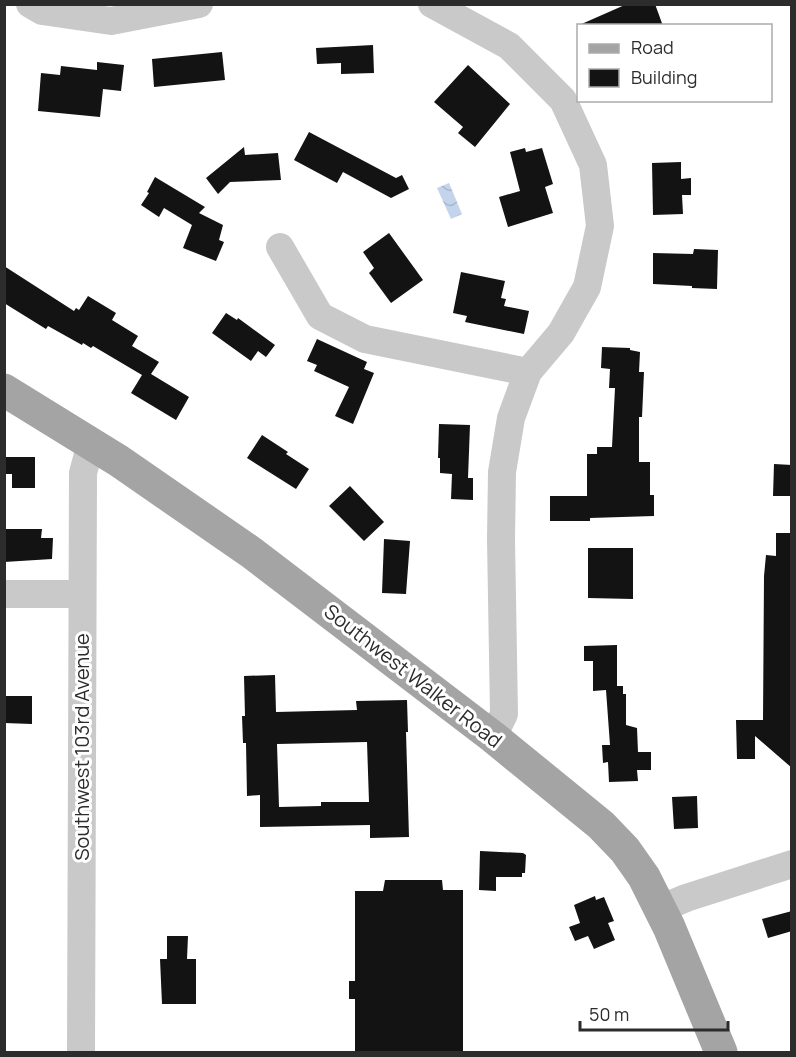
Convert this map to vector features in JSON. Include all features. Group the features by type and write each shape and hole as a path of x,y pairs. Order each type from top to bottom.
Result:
{"main road":[{"name":"Southwest Walker Road","path":"4,390 91,443 252,553 493,737 601,825 625,850 644,877 660,909 721,1053"}],"street":[{"path":"30,4 42,12 111,21 199,4"},
{"path":"432,4 509,46 563,100 593,165 600,226 587,287 561,333 528,372 511,418 502,472 504,714 493,737"},
{"path":"280,248 320,316 365,339 528,372"},
{"name":"Southwest 103rd Avenue","path":"81,1053 83,473 91,443"},
{"path":"4,594 82,594"},
{"path":"660,909 686,898 792,864"}],"water":[{"path":"449,183 462,214 451,219 437,188"}],"building":[{"path":"627,4 655,4 662,24 582,24"},
{"path":"373,45 374,73 341,74 341,63 317,64 316,48"},
{"path":"222,52 225,80 154,87 152,59"},
{"path":"97,62 124,65 121,91 103,89 100,117 38,111 41,73 60,75 61,66 97,70"},
{"path":"468,65 510,104 475,147 458,133 463,127 434,102"},
{"path":"309,132 396,178 402,175 409,189 391,198 343,172 337,183 294,160"},
{"path":"244,147 245,155 278,153 281,180 230,182 218,194 206,178"},
{"path":"525,148 526,152 542,148 553,184 545,187 553,213 508,227 499,197 520,191 510,152"},
{"path":"681,162 681,179 691,178 691,195 682,195 683,214 653,215 652,163"},
{"path":"155,177 205,207 199,213 223,225 219,240 224,242 216,261 183,248 192,225 164,208 159,217 141,205"},
{"path":"389,233 423,280 391,303 369,273 374,268 363,252"},
{"path":"694,249 718,250 717,289 653,284 653,253 693,254"},
{"path":"4,266 74,311 76,308 79,310 88,296 116,313 112,320 138,336 132,346 159,362 151,374 189,397 176,420 131,393 142,375 93,346 91,348 83,343 82,345 48,326 46,329 4,303"},
{"path":"461,272 505,281 501,298 506,299 504,306 529,311 524,334 465,322 467,316 453,313"},
{"path":"226,313 237,320 238,318 275,345 266,357 258,351 251,361 212,333"},
{"path":"317,339 367,362 364,369 374,373 353,424 335,416 349,387 314,371 317,365 307,361"},
{"path":"602,347 630,348 630,350 640,352 639,372 644,372 642,417 639,417 639,462 650,462 650,495 654,495 654,516 590,518 590,521 550,521 550,496 587,496 587,454 597,454 597,447 612,447 615,388 609,388 610,369 601,368"},
{"path":"439,424 470,425 468,478 473,478 473,500 451,499 452,474 440,473"},
{"path":"262,435 309,469 296,489 247,458"},
{"path":"4,457 35,457 35,488 12,488 12,474 4,474"},
{"path":"774,464 792,465 792,496 773,496"},
{"path":"350,486 384,522 364,541 329,506"},
{"path":"4,529 42,529 41,538 53,538 52,559 4,562"},
{"path":"776,533 792,533 792,768 755,736 755,759 737,759 736,720 763,720 764,576 766,555 776,556"},
{"path":"384,539 410,541 406,594 382,593"},
{"path":"588,548 633,548 633,599 588,598"},
{"path":"617,645 617,686 623,686 623,694 626,694 626,725 637,728 638,752 651,752 651,770 637,770 638,781 609,782 608,762 603,763 602,745 610,745 606,690 593,691 593,661 584,661 584,646"},
{"path":"275,675 276,712 357,710 356,701 407,700 409,837 370,838 370,825 260,827 260,795 247,796 246,743 243,743 242,716 245,716 244,676","holes":["367,742 369,802 321,802 321,806 279,807 277,744"]},
{"path":"4,696 32,696 32,724 4,723"},
{"path":"697,796 698,828 674,829 672,797"},
{"path":"480,851 523,853 526,855 525,873 522,873 522,877 496,877 496,891 479,890"},
{"path":"385,880 442,880 443,890 463,890 463,1053 355,1053 355,999 349,999 349,981 355,981 355,891 383,891"},
{"path":"595,896 596,900 604,897 614,921 608,923 615,940 594,949 588,936 575,941 569,927 580,923 574,905"},
{"path":"792,911 792,931 768,938 762,919"},
{"path":"167,936 188,936 187,959 196,959 196,1004 162,1004 160,959 167,959"}]}
